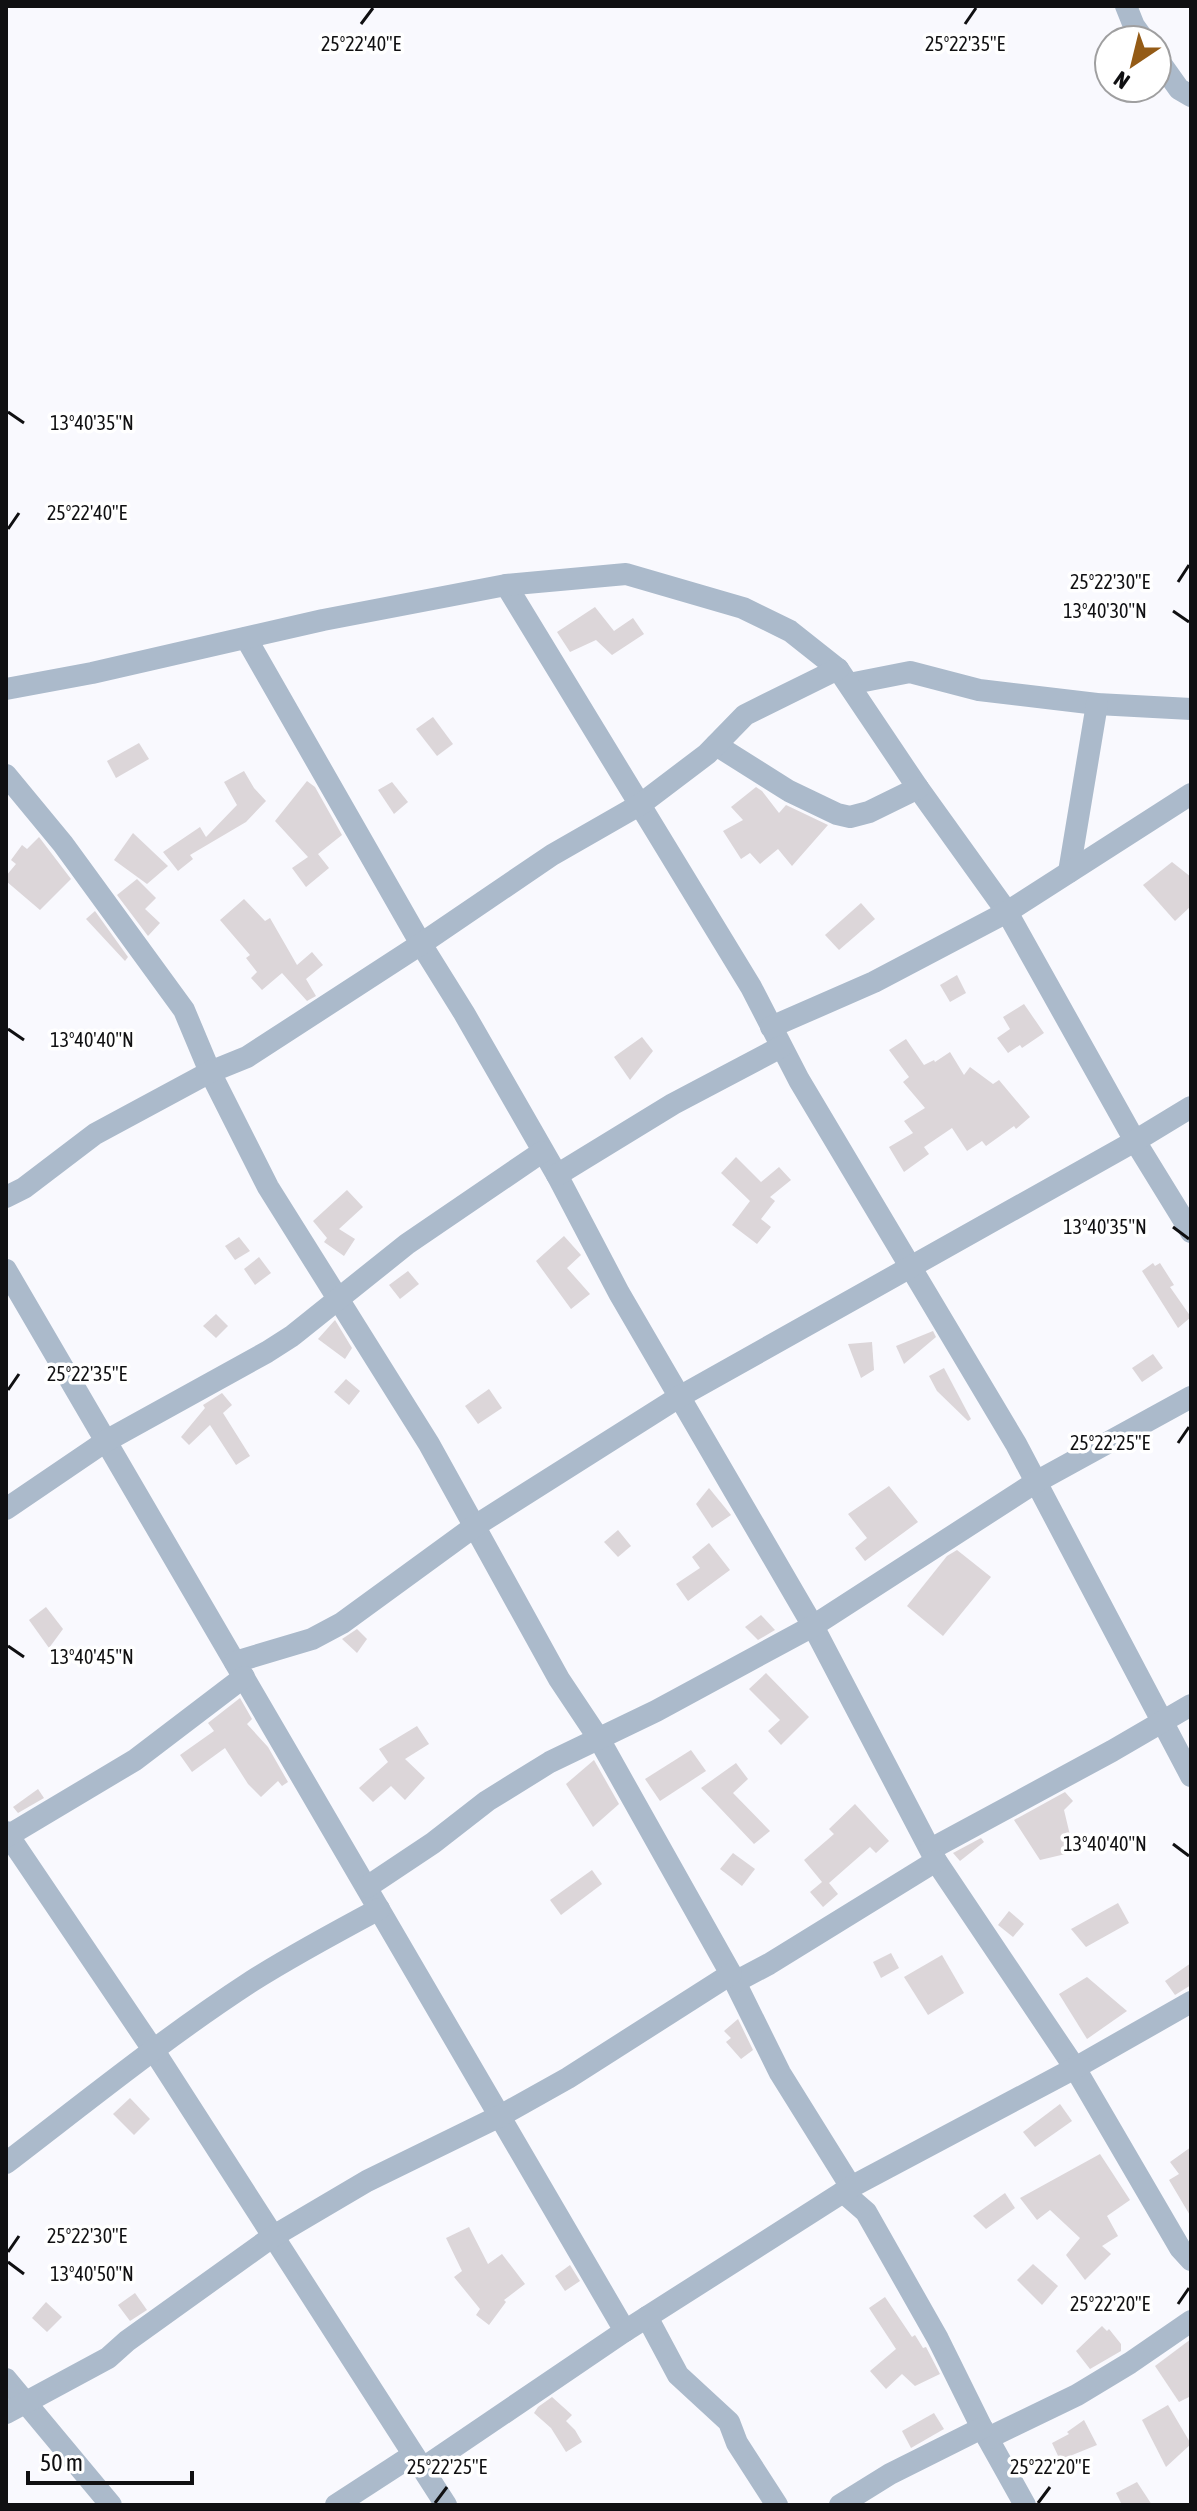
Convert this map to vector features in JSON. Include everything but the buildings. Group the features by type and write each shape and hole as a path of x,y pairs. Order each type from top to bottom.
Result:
{"street":[{"path":"1173,81 1179,89 1191,96"},
{"path":"6,689 92,673 323,620 506,585 626,574 743,608 790,631 844,677 918,788 1007,912 1135,1141 1191,1232"},
{"path":"506,585 751,987 776,1037 1036,1482 1191,1776"},
{"path":"246,638 557,1175 619,1293 813,1626 934,1855 1075,2068 1180,2248 1191,2260"},
{"path":"6,1197 24,1188 95,1134 210,1072 247,1057 552,855 641,804 716,745 745,715 844,677 910,672 979,690 1097,704 1191,709"},
{"path":"1069,872 1097,704"},
{"path":"716,745 789,791 850,817 869,812 918,788"},
{"path":"6,775 63,844 184,1010 210,1072 268,1187 429,1444 559,1679 599,1739 733,1978 780,2073 847,2190 866,2212 938,2339 1025,2505"},
{"path":"557,1175 776,1037 1007,912 1191,794"},
{"path":"446,2505 153,2050 7,1835 135,1760 240,1670 342,1623 475,1526 679,1397 1191,1107"},
{"path":"6,1509 106,1441 267,1352 407,1244 542,1152"},
{"path":"6,1270 625,2331"},
{"path":"367,1887 433,1843 487,1801 550,1762 656,1711 813,1626 1036,1482 1191,1397"},
{"path":"6,2413 108,2358 272,2237 367,2181 500,2116 568,2078 733,1978 769,1964 934,1855 1191,1705"},
{"path":"6,2163 153,2050 251,1982 379,1909"},
{"path":"336,2505 418,2462 847,2190 1191,2002"},
{"path":"647,2317 678,2375 729,2422 737,2443 777,2505"},
{"path":"840,2505 890,2474 1077,2395 1191,2321"},
{"path":"6,2379 111,2505"}]}
